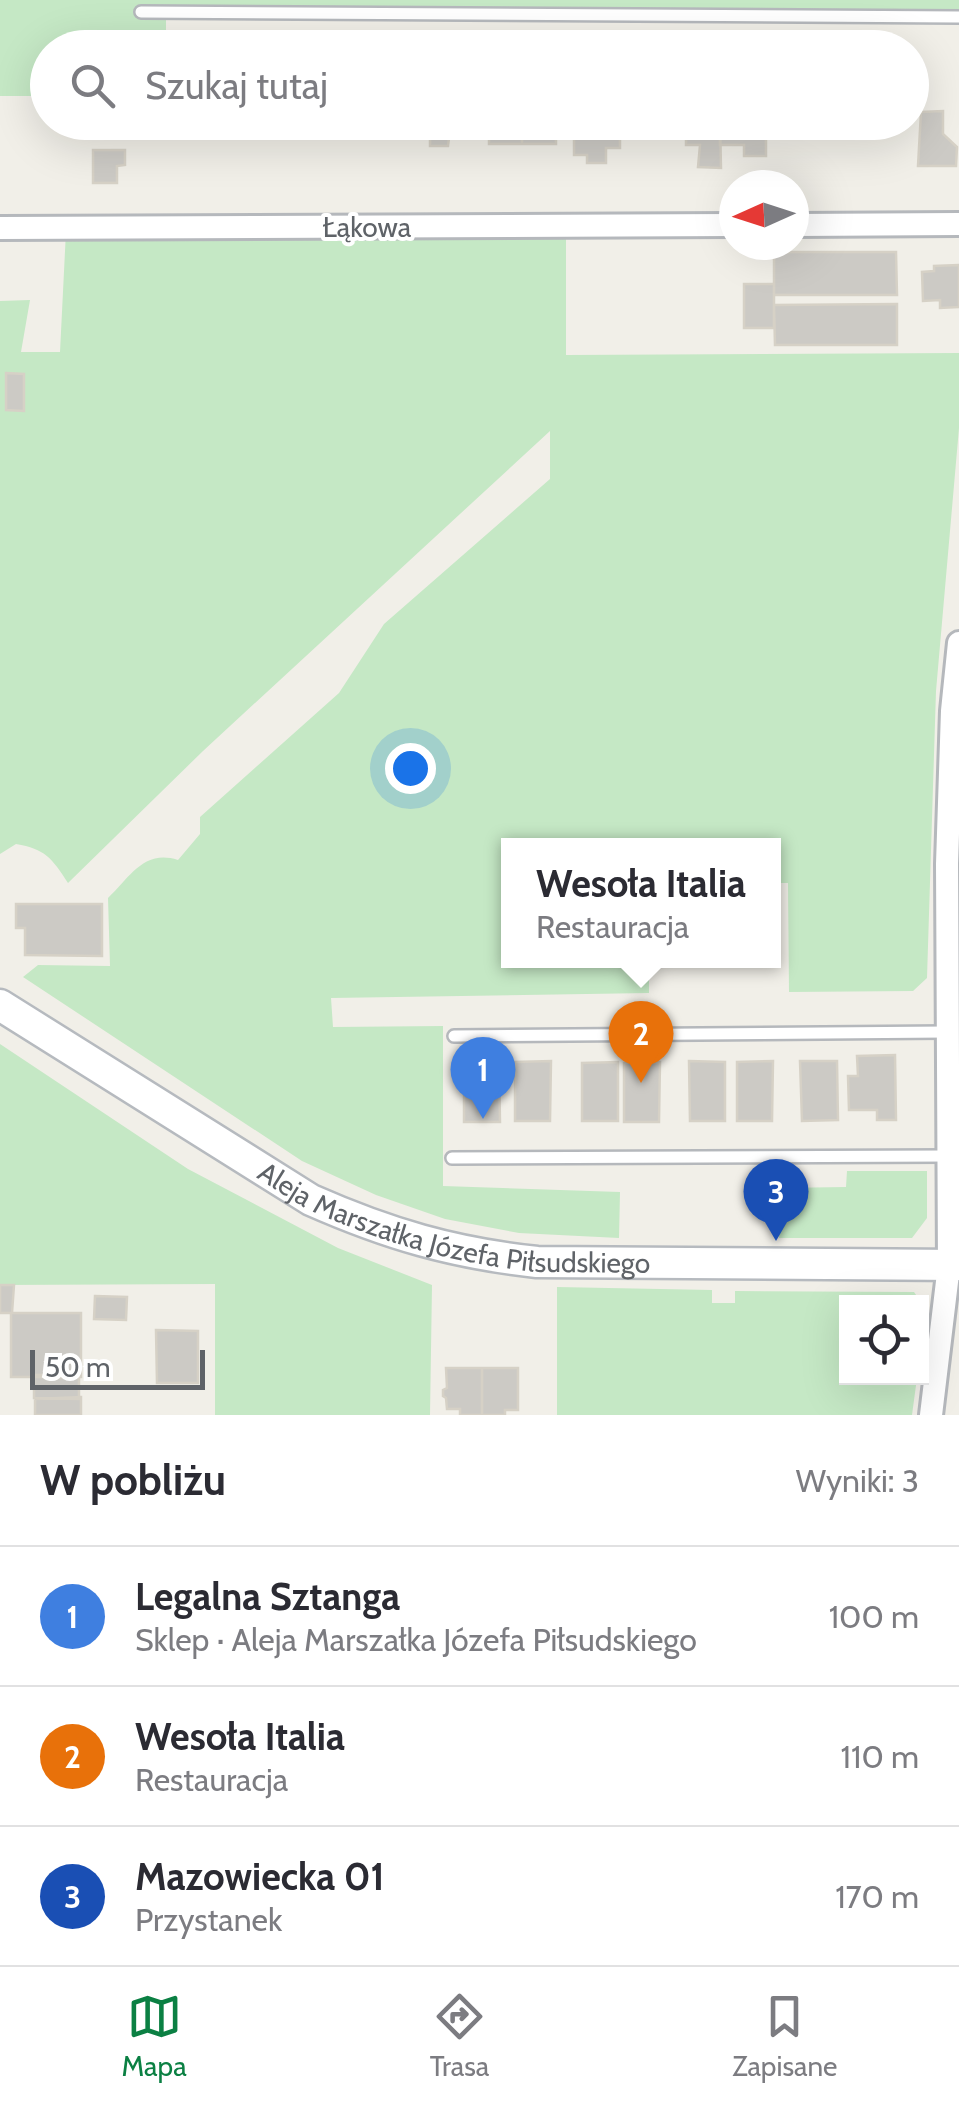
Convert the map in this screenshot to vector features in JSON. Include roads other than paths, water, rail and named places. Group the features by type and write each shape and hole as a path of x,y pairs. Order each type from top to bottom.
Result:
{"main road":[{"name":"Aleja Marszałka Józefa Piłsudskiego","path":"0,1005 311,1200 418,1242 472,1255 536,1262 954,1265"}],"street":[{"path":"809,225 959,224"},
{"name":"Łąkowa","path":"0,228 719,225"},
{"path":"931,1415 954,1265 947,1156 946,1032 953,878 952,711 959,644"}],"lane":[{"path":"140,12 959,17"},
{"path":"454,1036 946,1032"},
{"path":"452,1158 947,1156"}],"place":[{"name":"Wesoła Italia","path":"641,1083"},
{"name":"Legalna Sztanga","path":"483,1119"},
{"name":"Mazowiecka 01","path":"776,1241"}]}
